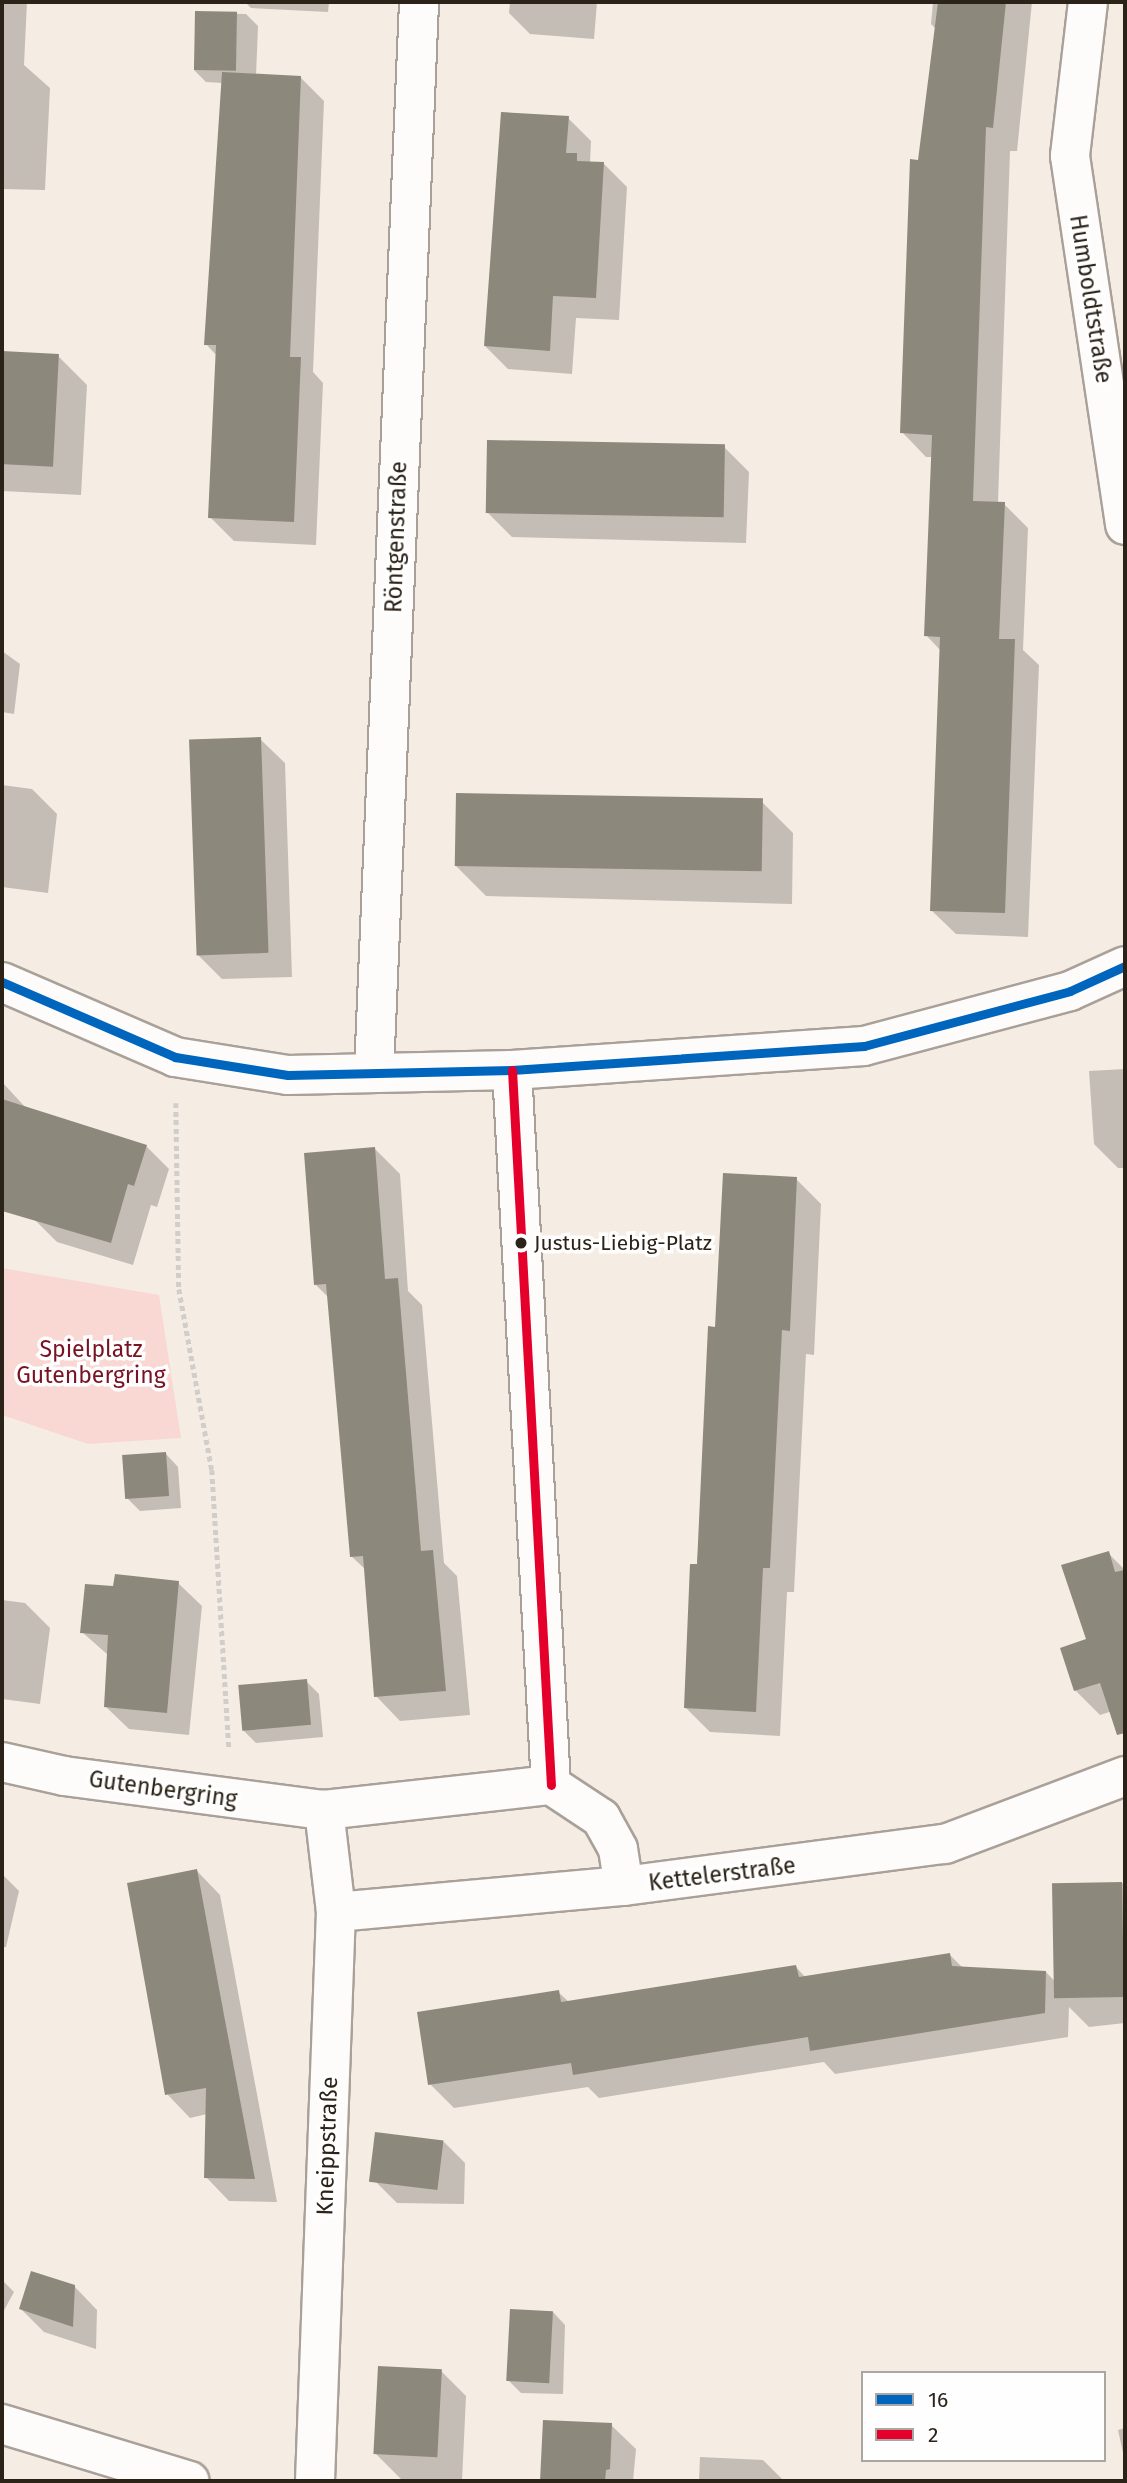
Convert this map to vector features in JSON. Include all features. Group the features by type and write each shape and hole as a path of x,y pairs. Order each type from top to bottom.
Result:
{"street":[{"name":"Röntgenstraße","path":"374,1072 419,2"},
{"name":"Humboldtstraße","path":"1088,2 1070,156 1125,525"},
{"path":"2,982 175,1057 288,1074 512,1070 864,1046 1070,991 1125,966"},
{"path":"324,1810 551,1785 512,1070"},
{"name":"Gutenbergring","path":"2,1762 64,1776 324,1810"},
{"name":"Kettelerstraße","path":"551,1785 601,1818 618,1849 624,1886 945,1844 1125,1776"},
{"name":"Kneippstraße","path":"315,2481 336,1912 324,1810"},
{"path":"336,1912 624,1886"},
{"path":"2,2424 190,2481"}],"path":[{"path":"175,1057 179,1289 212,1470 232,1799"}],"green space":[{"name":"Spielplatz Gutenbergring","path":"2,1268 159,1295 181,1438 88,1444 2,1415"}],"building":[{"path":"938,2 1006,2 993,128 986,127 973,501 1005,502 999,639 1015,639 1005,913 930,911 940,637 924,636 932,435 900,433 910,159 918,160"},
{"path":"195,11 237,12 236,71 194,70"},
{"path":"222,72 301,76 290,357 301,357 294,522 208,518 216,345 204,345"},
{"path":"501,112 569,116 566,153 577,153 577,161 604,162 596,298 553,296 550,351 484,346"},
{"path":"2,351 59,354 53,467 2,464"},
{"path":"487,440 725,444 724,517 486,513"},
{"path":"261,737 269,953 197,955 189,740"},
{"path":"456,793 763,798 762,871 455,866"},
{"path":"2,1099 147,1145 134,1186 128,1184 111,1243 2,1211"},
{"path":"375,1147 385,1279 398,1278 421,1551 433,1550 446,1691 374,1697 363,1556 350,1557 326,1284 314,1285 304,1153"},
{"path":"723,1173 797,1177 790,1331 782,1330 770,1568 763,1568 756,1712 684,1708 690,1564 697,1564 708,1326 715,1327"},
{"path":"166,1452 169,1496 125,1499 122,1455"},
{"path":"1109,1551 1115,1572 1125,1570 1125,1733 1117,1735 1100,1683 1074,1691 1060,1648 1086,1639 1061,1565"},
{"path":"115,1574 179,1581 167,1713 104,1707 108,1635 80,1633 85,1584 113,1586"},
{"path":"307,1679 311,1725 242,1731 238,1685"},
{"path":"197,1869 255,2179 204,2178 206,2088 165,2095 127,1883"},
{"path":"1122,1882 1124,1997 1054,1998 1052,1883"},
{"path":"950,1953 952,1966 1046,1971 1045,2013 810,2051 808,2037 573,2075 571,2063 428,2085 417,2012 559,1990 561,2002 796,1965 799,1977"},
{"path":"375,2132 443,2140 437,2190 369,2182"},
{"path":"31,2271 75,2285 73,2327 19,2309"},
{"path":"510,2309 553,2311 549,2383 506,2381"},
{"path":"378,2366 442,2369 437,2457 373,2454"},
{"path":"543,2420 612,2423 610,2469 606,2470 605,2481 540,2481"}],"transit line":[{"name":"16","path":"2,982 175,1057 288,1075 512,1070 864,1046 1070,991 1125,966"},
{"name":"2","path":"512,1070 551,1785"}],"place":[{"name":"Justus-Liebig-Platz","path":"521,1243"}]}
